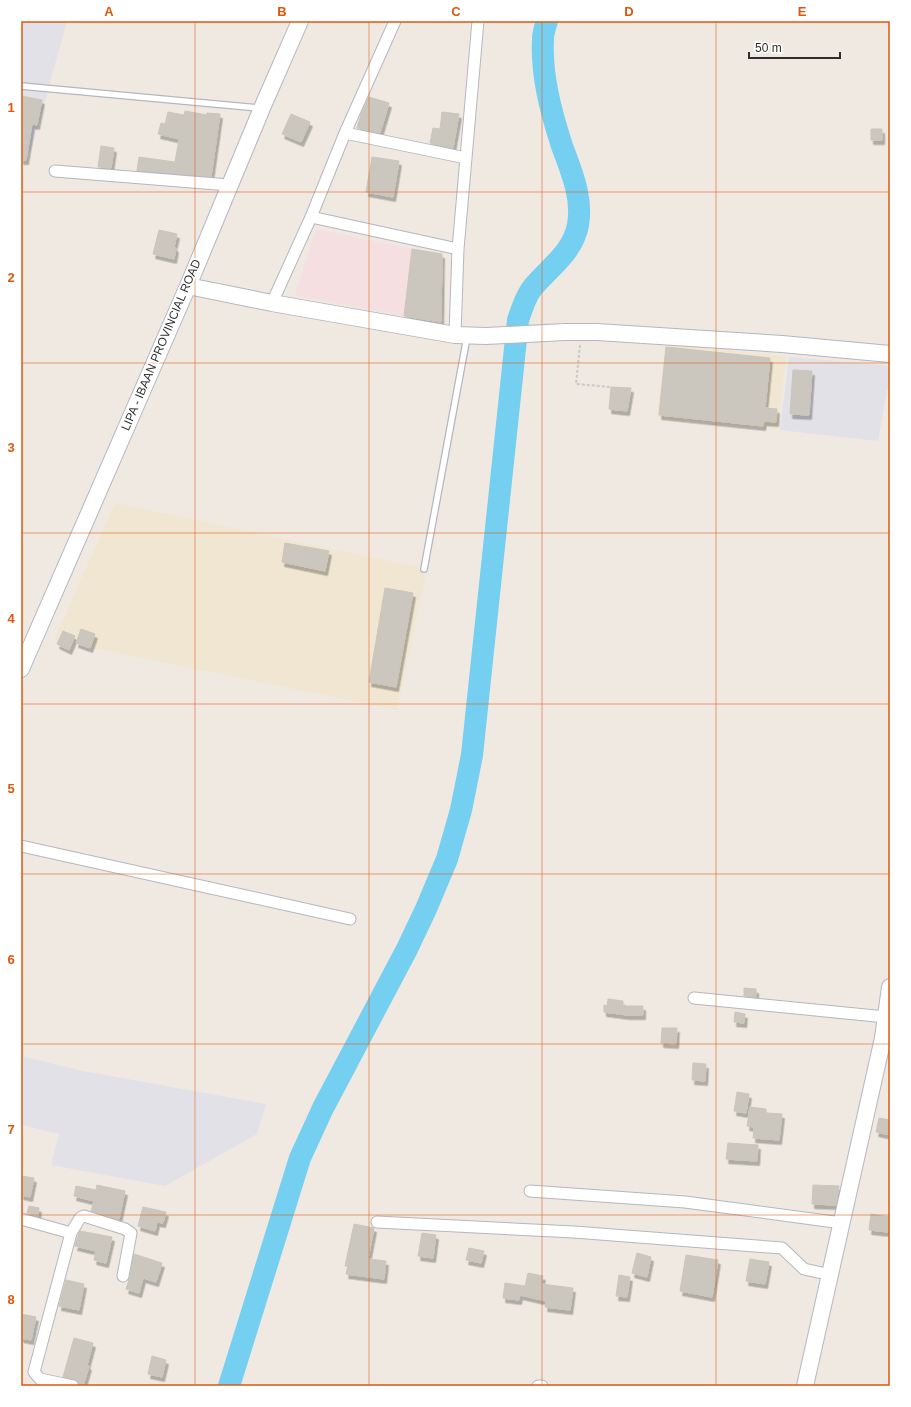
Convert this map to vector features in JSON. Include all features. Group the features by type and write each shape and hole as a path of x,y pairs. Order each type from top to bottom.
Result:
{"main road":[{"name":"LIPA - IBAAN PROVINCIAL ROAD","path":"21,669 188,286 229,185 300,21"},
{"path":"188,286 272,303 461,335 581,332 782,344 890,354"},
{"path":"805,1386 883,1038 890,987"}],"street":[{"path":"272,303 311,217 345,133 395,21"},
{"path":"461,335 458,249 478,21"},
{"path":"345,133 466,158"},
{"path":"55,172 229,185"},
{"path":"311,217 458,249"},
{"path":"21,846 350,920"},
{"path":"694,998 886,1017"},
{"path":"530,1191 685,1202 842,1222"},
{"path":"73,1386 40,1379 34,1372 70,1233 80,1218 84,1216 125,1229 131,1233 123,1276"},
{"path":"21,1219 70,1233"},
{"path":"377,1222 574,1232 782,1248 804,1269 831,1275"}],"lane":[{"path":"21,86 262,108"},
{"path":"424,569 461,335"}],"path":[{"path":"581,332 576,384 611,387"}],"shaded area":[{"path":"21,21 67,21 31,151 21,149"},
{"path":"316,229 412,249 404,316 295,295"},
{"path":"665,344 786,356 777,429 657,417"},
{"path":"789,357 890,366 890,390 887,390 878,441 780,430"},
{"path":"115,503 427,569 397,710 54,640"},
{"path":"21,1056 83,1071 266,1104 257,1134 165,1186 51,1165 59,1134 21,1125"}],"building":[{"path":"21,96 42,100 37,125 32,124 26,160 21,160"},
{"path":"369,97 389,103 380,133 357,128"},
{"path":"185,111 207,115 207,113 220,114 211,177 137,171 139,157 175,162 179,139 158,134 161,123 165,124 168,112 184,115"},
{"path":"442,112 459,114 453,148 430,143 433,128 440,129"},
{"path":"291,114 310,122 301,142 282,134"},
{"path":"871,129 882,129 882,140 871,140"},
{"path":"101,146 114,148 111,168 98,167"},
{"path":"372,157 399,161 393,197 366,192"},
{"path":"159,230 177,234 174,247 176,248 174,259 153,254"},
{"path":"412,249 442,254 441,322 404,316"},
{"path":"666,347 770,358 765,408 777,409 776,422 764,421 763,426 659,415"},
{"path":"793,370 812,371 809,415 790,414"},
{"path":"611,387 631,388 627,411 609,409"},
{"path":"285,543 329,551 325,571 282,562"},
{"path":"385,588 413,593 396,687 369,682"},
{"path":"81,629 95,634 90,648 76,643"},
{"path":"63,631 75,636 69,650 57,644"},
{"path":"744,988 756,989 756,997 744,996"},
{"path":"608,999 623,1001 623,1006 643,1006 643,1015 627,1015 604,1012 604,1005 607,1006"},
{"path":"735,1012 745,1014 744,1023 734,1022"},
{"path":"662,1028 677,1028 676,1044 661,1043"},
{"path":"693,1063 706,1064 705,1081 692,1080"},
{"path":"737,1092 749,1094 746,1113 734,1111"},
{"path":"750,1107 766,1109 766,1113 782,1114 779,1140 753,1138 754,1127 747,1126"},
{"path":"879,1118 890,1120 890,1135 876,1132"},
{"path":"728,1143 758,1145 757,1161 726,1159"},
{"path":"21,1176 34,1178 30,1197 21,1195"},
{"path":"97,1185 125,1191 119,1219 91,1211 94,1201 74,1196 76,1186 96,1190"},
{"path":"813,1185 839,1186 836,1205 812,1204"},
{"path":"29,1206 39,1208 38,1216 27,1213"},
{"path":"143,1207 166,1212 163,1223 157,1222 155,1231 138,1226"},
{"path":"871,1214 889,1217 888,1232 869,1230"},
{"path":"354,1224 374,1228 368,1259 386,1261 384,1279 346,1274 348,1266 345,1266"},
{"path":"80,1231 112,1237 106,1263 94,1260 96,1251 75,1246"},
{"path":"422,1233 436,1235 433,1258 418,1256"},
{"path":"469,1248 484,1251 481,1263 466,1260"},
{"path":"637,1253 651,1257 647,1277 632,1273"},
{"path":"134,1254 162,1263 156,1282 143,1278 139,1293 126,1289 130,1277"},
{"path":"686,1255 718,1260 712,1297 680,1291"},
{"path":"750,1259 769,1262 765,1284 746,1281"},
{"path":"528,1273 543,1276 541,1284 573,1288 570,1310 545,1307 546,1301 520,1295 519,1300 503,1298 505,1283 525,1286"},
{"path":"619,1275 630,1277 627,1297 616,1296"},
{"path":"66,1280 84,1284 79,1310 59,1306"},
{"path":"21,1314 36,1317 31,1340 21,1338"},
{"path":"74,1338 93,1343 87,1365 89,1366 83,1386 80,1386 78,1381 75,1379 63,1377"},
{"path":"152,1356 166,1360 162,1377 148,1374"}],"waterway":[{"path":"229,1386 300,1158 323,1108 407,949 426,909 447,859 461,810 472,755 518,320 530,291 566,251 575,235 578,225 578,194 554,120 545,80 543,39 547,21"}]}
